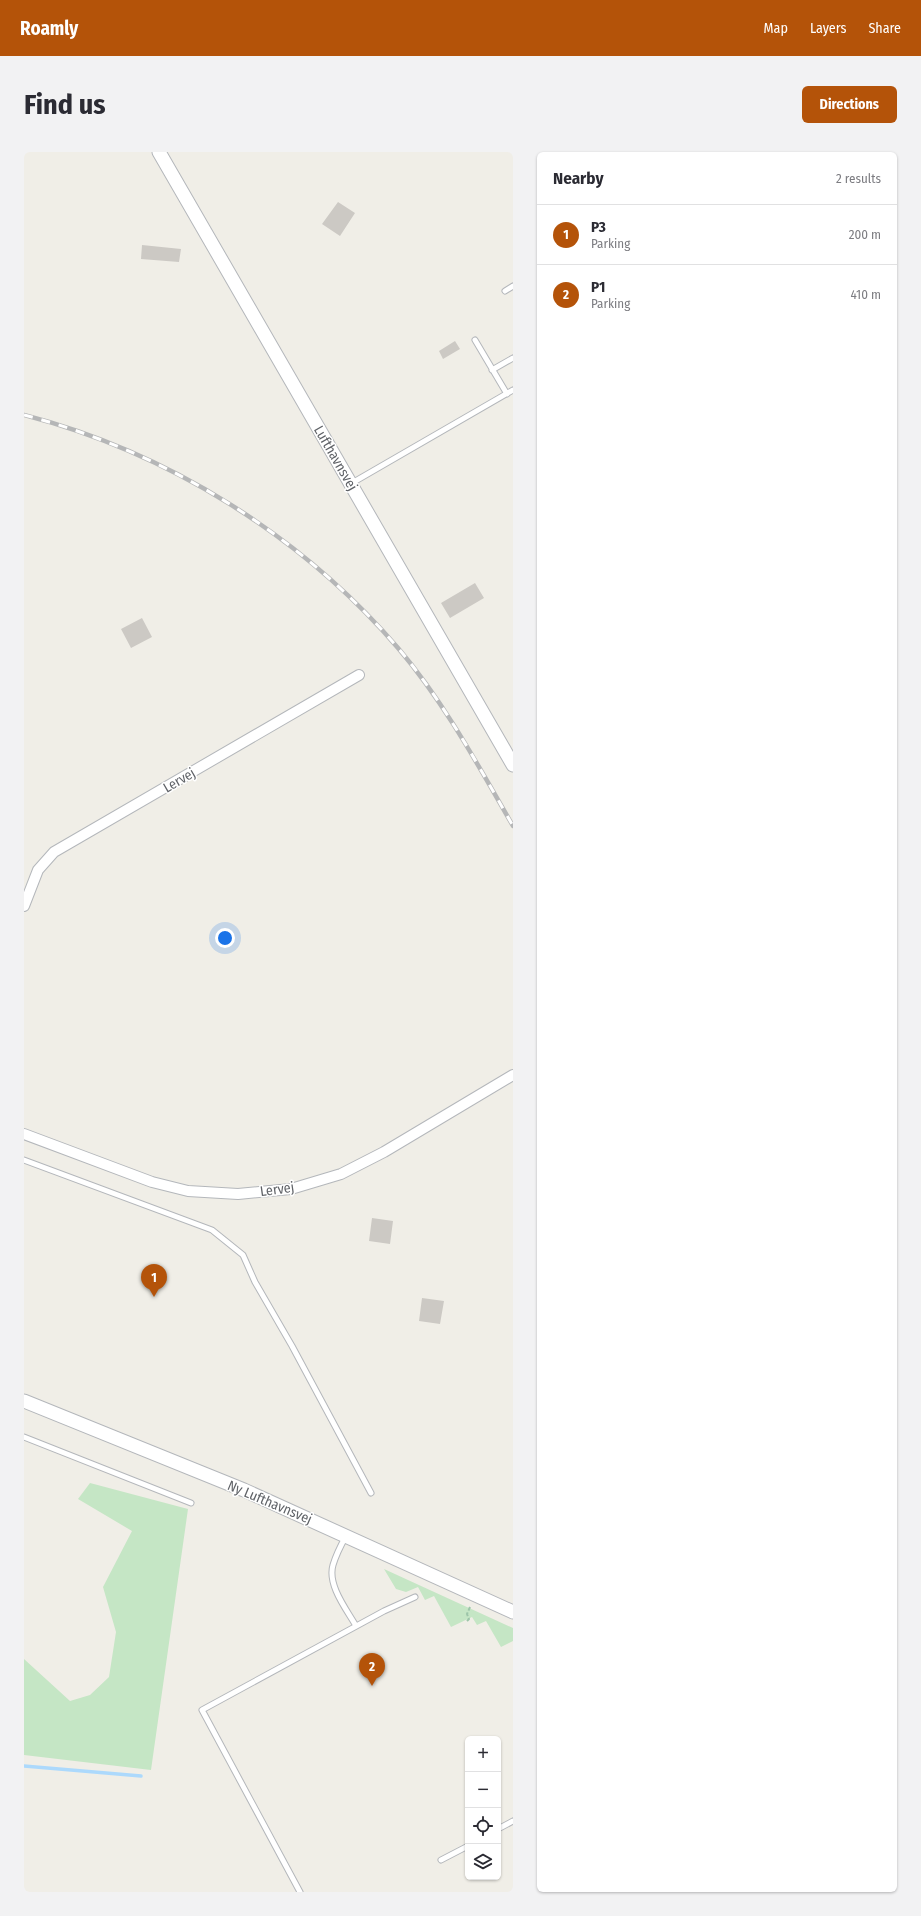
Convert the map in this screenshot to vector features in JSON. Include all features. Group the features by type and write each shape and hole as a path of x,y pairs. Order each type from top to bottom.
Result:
{"street":[{"name":"Lufthavnsvej","path":"159,152 513,765"},
{"name":"Lervej","path":"24,906 38,870 54,852 359,675"},
{"name":"Lervej","path":"24,1134 152,1182 188,1191 238,1194 291,1189 347,1171 384,1152 450,1111 513,1076"},
{"name":"Ny Lufthavnsvej","path":"24,1401 244,1490 347,1535 513,1612"}],"lane":[{"path":"505,290 513,286"},
{"path":"475,340 507,394"},
{"path":"492,370 513,358"},
{"path":"351,484 513,390"},
{"path":"24,1160 212,1230 243,1255 259,1288 296,1352 371,1493"},
{"path":"24,1437 191,1503"},
{"path":"347,1535 332,1566 331,1576 336,1589 356,1626"},
{"path":"300,1892 202,1710 384,1611 415,1597"},
{"path":"501,1827 513,1821"},
{"path":"440,1860 465,1848"}],"path":[{"path":"464,1603 470,1606 467,1614 469,1619 467,1621"}],"green space":[{"path":"90,1483 188,1509 151,1770 24,1755 24,1659 70,1701 90,1695 109,1677 116,1632 103,1587 132,1531 78,1499"},
{"path":"384,1569 513,1628 513,1641 501,1647 486,1621 477,1625 472,1617 451,1627 434,1596 425,1600 418,1587 406,1592 396,1589"}],"building":[{"path":"338,202 355,213 340,236 322,224"},
{"path":"142,245 181,249 179,262 141,259"},
{"path":"455,341 460,349 443,359 439,351"},
{"path":"475,583 484,598 450,618 441,603"},
{"path":"142,618 152,637 131,648 121,629"},
{"path":"372,1218 393,1221 390,1244 369,1241"},
{"path":"422,1298 444,1301 440,1324 419,1321"}],"waterway":[{"path":"24,1766 141,1776"}],"railway":[{"path":"24,415 77,431 129,451 180,475 229,503 275,535 319,570 360,607 398,648 415,669 460,734 513,826"}],"place":[{"name":"P3","path":"154,1297"},
{"name":"P1","path":"372,1686"}]}
